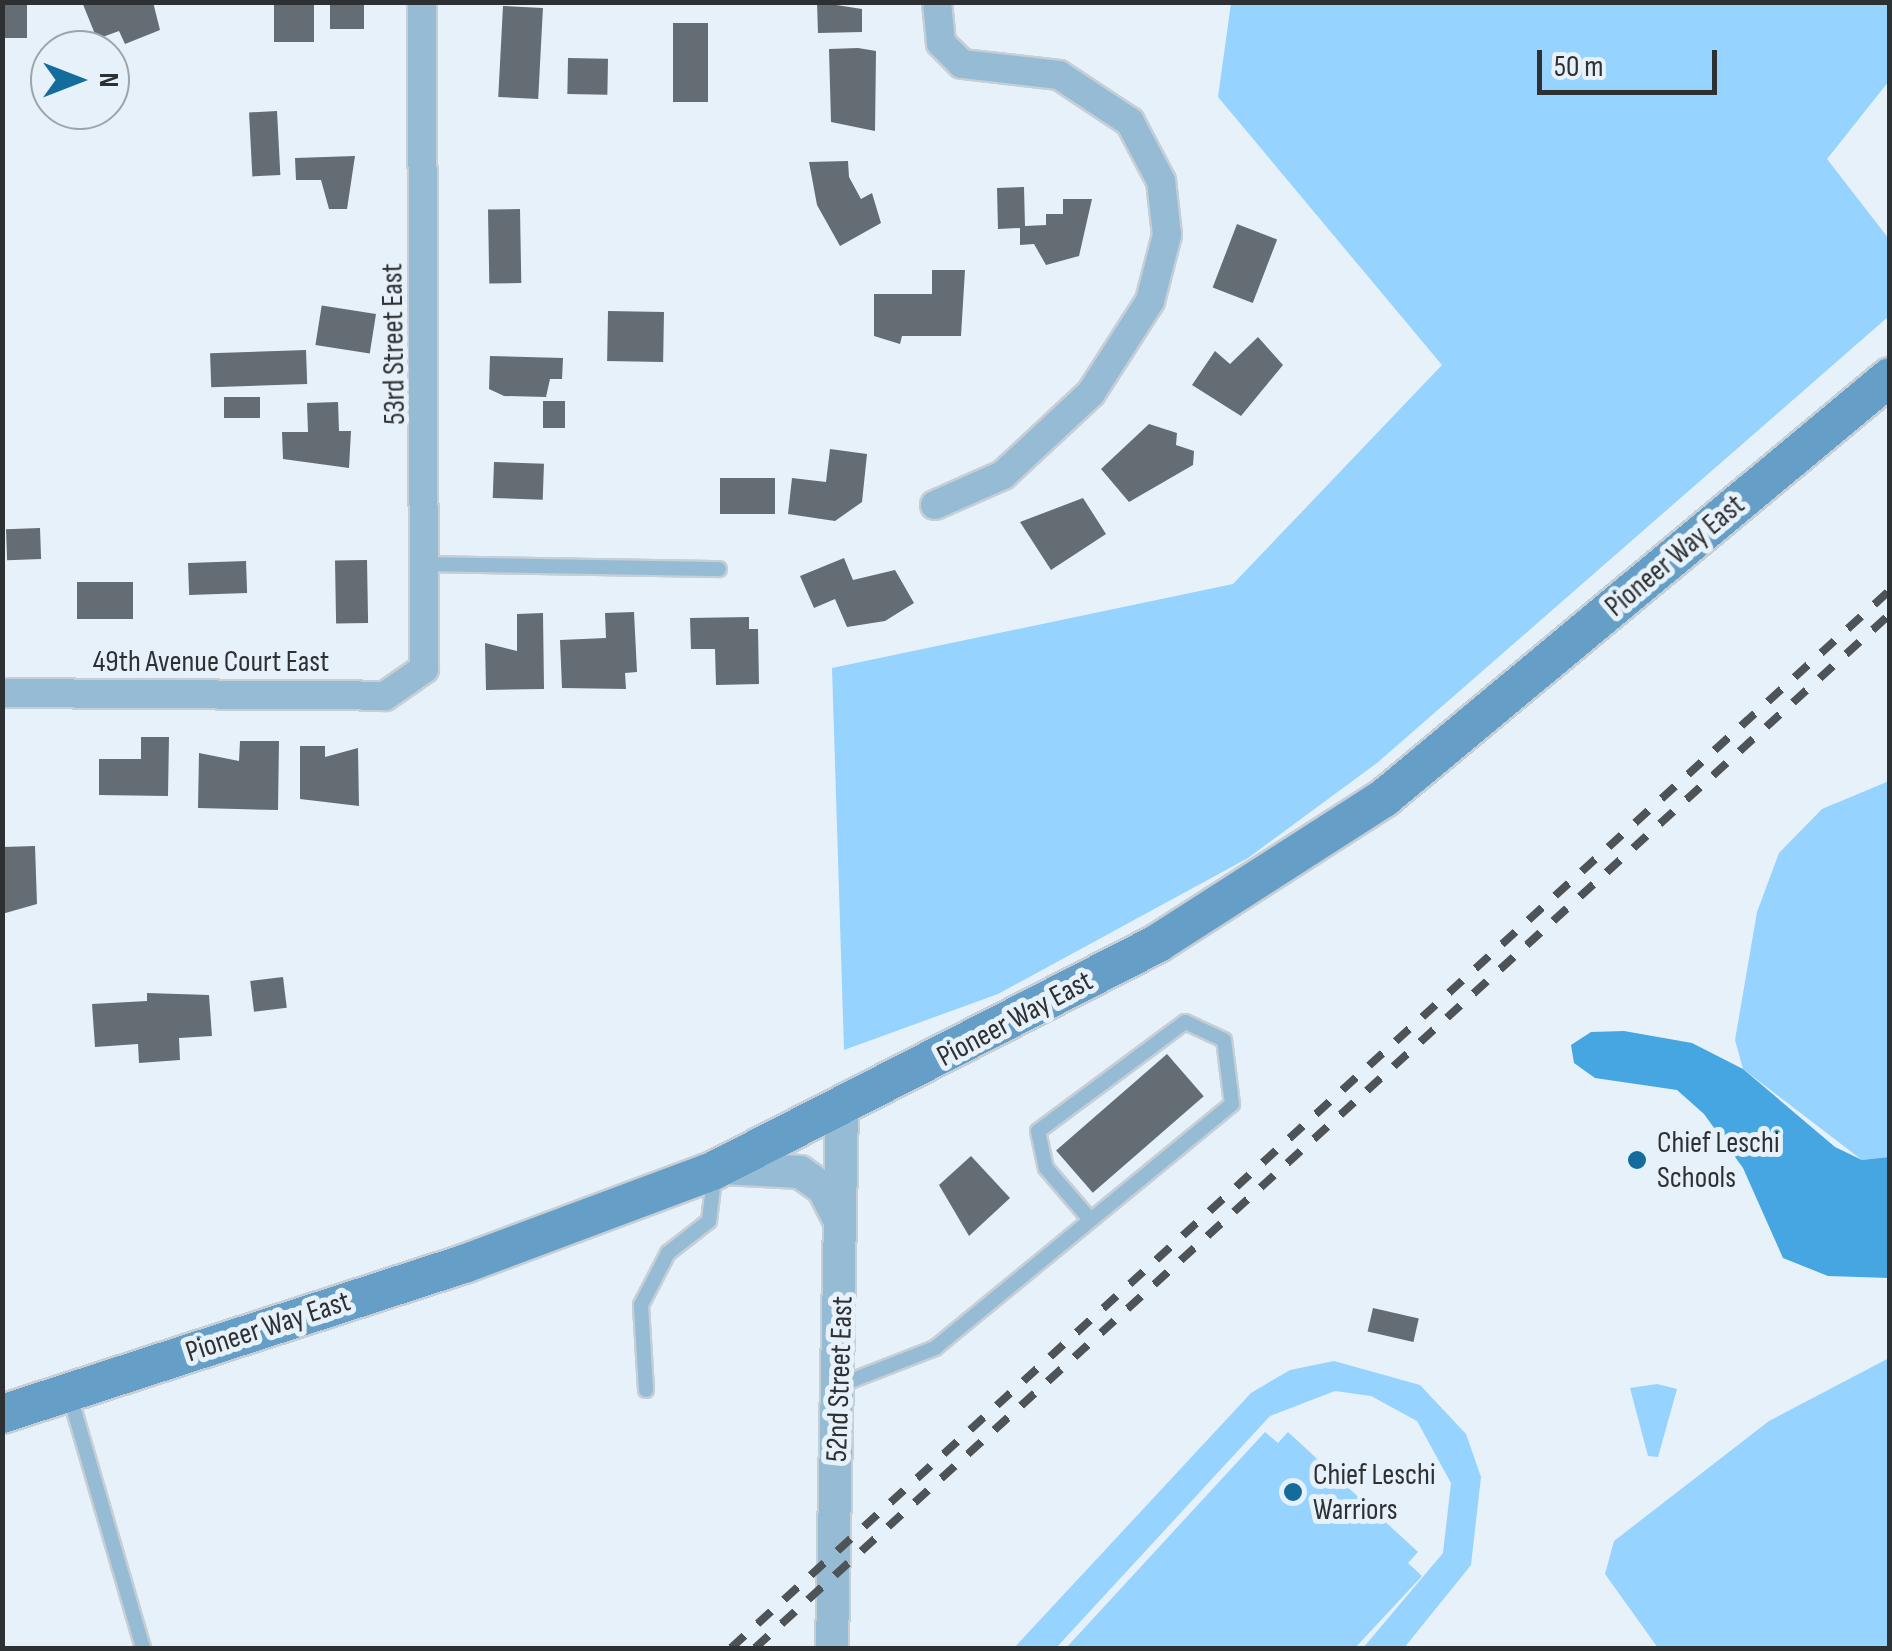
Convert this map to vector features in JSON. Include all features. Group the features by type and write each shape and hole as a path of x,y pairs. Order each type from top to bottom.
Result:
{"main road":[{"name":"Pioneer Way East","path":"2,1414 464,1264 715,1170 842,1110 1310,852 1890,377"}],"street":[{"name":"53rd Street East","path":"414,680 429,653 422,2"},
{"path":"935,505 1003,475 1091,393 1150,301 1166,234 1162,181 1130,122 1060,74 962,64 942,43 937,2"},
{"name":"49th Avenue Court East","path":"2,693 385,696 414,680"},
{"name":"52nd Street East","path":"832,1648 840,1386 842,1110"},
{"path":"715,1170 800,1172 823,1188 842,1227"}],"lane":[{"path":"429,564 719,569"},
{"path":"840,1386 935,1348 1087,1216 1232,1104 1224,1040 1185,1022 1038,1130 1046,1168 1087,1216"},
{"path":"646,1390 641,1305 668,1253 709,1221 715,1170"},
{"path":"69,1392 143,1648"}],"shaded area":[{"path":"1231,3 1889,3 1889,81 1827,159 1889,239 1889,316 1377,763 1248,858 998,994 844,1050 832,668 1233,584 1442,365 1218,97"},
{"path":"1889,781 1889,1157 1862,1160 1743,1069 1735,1040 1757,912 1779,853 1822,809"},
{"path":"1624,1031 1692,1043 1743,1069 1835,1147 1862,1160 1889,1157 1889,1278 1828,1276 1783,1258 1743,1168 1704,1114 1677,1090 1595,1078 1574,1063 1571,1045 1591,1032"},
{"path":"1889,1358 1889,1648 1658,1648 1605,1574 1614,1541 1769,1421"},
{"path":"1334,1361 1420,1385 1466,1434 1481,1477 1471,1565 1404,1648 1363,1648 1443,1553 1451,1483 1417,1421 1371,1396 1335,1391 1270,1416 1056,1648 1014,1648 1251,1393 1290,1370"},
{"path":"1657,1384 1677,1389 1658,1457 1648,1456 1630,1388"},
{"name":"Chief Leschi Warriors","path":"1265,1432 1278,1443 1288,1432 1418,1552 1408,1563 1422,1576 1355,1648 1066,1648"}],"building":[{"path":"2,2 27,2 27,38 2,38"},
{"path":"82,2 153,2 160,30 130,42 130,30 93,30"},
{"path":"274,2 314,2 314,42 274,42"},
{"path":"330,2 364,2 364,29 330,29"},
{"path":"817,2 862,9 862,32 818,33"},
{"path":"503,6 543,8 538,99 498,97"},
{"path":"673,23 708,23 708,102 673,102"},
{"path":"829,49 876,51 875,131 831,122"},
{"path":"568,58 608,59 607,95 567,94"},
{"path":"277,111 280,175 252,176 249,112"},
{"path":"355,156 347,209 329,209 321,180 296,180 295,158"},
{"path":"848,161 849,177 861,199 872,193 881,223 840,246 817,205 809,162"},
{"path":"1024,187 1025,226 1046,225 1046,214 1063,214 1063,199 1092,199 1079,256 1046,265 1034,244 1020,245 1020,228 998,229 997,188"},
{"path":"520,209 521,283 489,284 488,210"},
{"path":"1237,224 1277,239 1253,303 1213,287"},
{"path":"932,270 965,270 961,336 902,336 900,344 874,336 874,294 932,294"},
{"path":"322,305 376,314 370,354 315,345"},
{"path":"608,311 664,312 663,362 607,361"},
{"path":"1258,337 1283,365 1241,416 1192,385 1215,351 1230,364"},
{"path":"306,350 307,384 211,387 210,353"},
{"path":"490,356 563,358 562,379 550,379 546,397 504,396 489,389"},
{"path":"224,397 260,397 260,418 224,418"},
{"path":"543,401 565,401 565,428 543,428"},
{"path":"338,402 339,431 351,431 349,468 283,459 282,432 308,432 307,403"},
{"path":"1149,424 1177,433 1176,445 1194,451 1193,465 1129,502 1101,469"},
{"path":"830,449 867,454 862,502 835,521 788,514 792,478 826,482"},
{"path":"494,462 544,464 543,500 493,498"},
{"path":"720,478 775,478 775,514 720,514"},
{"path":"1083,498 1106,534 1051,570 1020,522"},
{"path":"40,528 41,559 7,560 6,529"},
{"path":"844,558 853,580 895,570 914,603 885,621 847,627 835,599 814,608 800,576"},
{"path":"367,560 368,623 336,624 335,561"},
{"path":"246,561 247,593 189,595 188,563"},
{"path":"77,582 133,582 133,619 77,619"},
{"path":"634,612 637,672 625,673 626,689 562,688 560,640 606,638 605,613"},
{"path":"543,613 544,689 486,690 485,643 517,651 517,614"},
{"path":"749,617 749,629 758,629 759,684 716,685 715,649 691,649 690,618"},
{"path":"141,737 169,737 168,796 99,795 99,759 141,759"},
{"path":"240,741 279,741 278,810 198,808 199,753 239,761"},
{"path":"300,746 325,746 325,757 358,748 359,806 300,799"},
{"path":"35,846 37,904 2,914 3,847"},
{"path":"283,977 287,1008 254,1012 250,981"},
{"path":"147,993 209,995 212,1036 179,1038 180,1060 139,1063 138,1044 95,1047 92,1004 147,1001"},
{"path":"1167,1054 1204,1096 1093,1193 1056,1150"},
{"path":"971,1156 1010,1198 969,1236 939,1185"},
{"path":"1373,1308 1419,1319 1413,1342 1368,1331"}],"railway":[{"path":"731,1648 1890,590"},
{"path":"755,1648 1890,614"}],"place":[{"name":"Chief Leschi Schools","path":"1637,1160"},
{"name":"Chief Leschi Warriors","path":"1293,1492"}]}
